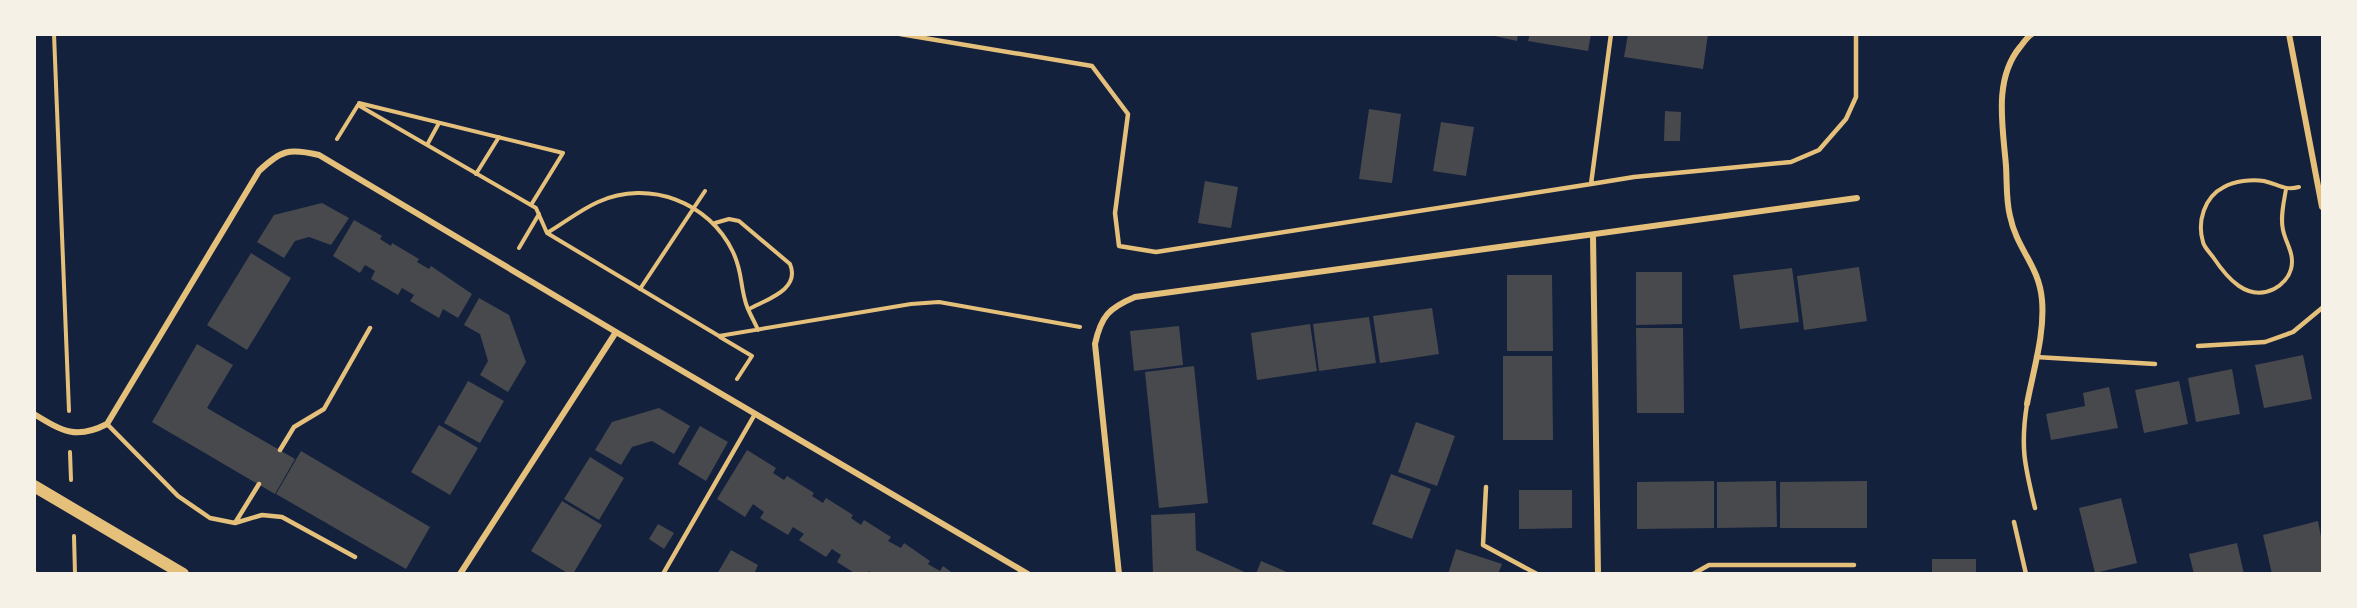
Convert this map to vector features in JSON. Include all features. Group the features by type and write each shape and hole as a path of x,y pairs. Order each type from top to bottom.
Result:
{"main road":[{"path":"34,486 183,573"}],"street":[{"path":"2027,404 2042,323 2041,292 2034,267 2020,246 2009,215 2002,105 2004,79 2013,55 2032,34"},
{"path":"2289,34 2322,207"},
{"path":"34,414 59,429 74,433 92,432 107,424 259,171 272,158 285,151 302,151 320,155 616,332 1028,573"},
{"path":"1119,573 1095,344 1104,317 1116,305 1135,297 1857,198"},
{"path":"1593,236 1598,573"},
{"path":"460,573 616,332"}],"lane":[{"path":"900,34 1092,66 1128,114 1115,213 1119,246 1156,252 1634,177 1791,162 1819,150 1846,119 1856,97 1856,34"},
{"path":"1591,184 1611,34"},
{"path":"2198,345 2265,342 2294,332 2322,308"},
{"path":"280,450 294,427 324,409 370,328"},
{"path":"2036,357 2155,363"},
{"path":"2027,404 2022,435 2023,458 2035,508"},
{"path":"663,573 755,414"},
{"path":"107,424 178,496 210,518 235,523 262,515 282,517 355,557"},
{"path":"235,523 259,484"},
{"path":"1486,487 1484,545 1537,573"},
{"path":"2014,522 2026,573"},
{"path":"1693,573 1709,565 1854,565"}],"path":[{"path":"54,34 69,418"},
{"path":"337,139 360,103 563,153 531,205"},
{"path":"358,105 536,208 547,233 752,356 737,379"},
{"path":"427,145 439,123"},
{"path":"476,174 499,137"},
{"path":"2286,189 2282,216 2283,230 2293,258 2291,272 2280,286 2267,293 2242,290 2221,270 2203,243 2202,221 2205,206 2213,195 2225,186 2244,181 2264,182 2286,189 2317,182"},
{"path":"640,289 705,191"},
{"path":"547,233 597,202 620,195 662,194 694,208 715,224 732,250 741,271 745,301 758,330"},
{"path":"519,248 539,214"},
{"path":"715,224 729,219 740,221 793,269 791,282 787,288 749,309"},
{"path":"719,336 910,304 939,302 1098,330"},
{"path":"70,442 72,490"},
{"path":"73,526 75,573"}],"building":[{"path":"1486,34 1518,34 1517,41"},
{"path":"1530,34 1591,34 1588,51 1528,41"},
{"path":"1628,34 1708,34 1703,69 1624,57"},
{"path":"1369,109 1401,114 1392,183 1359,179"},
{"path":"1665,111 1681,112 1680,141 1664,141"},
{"path":"1441,122 1474,127 1466,176 1433,171"},
{"path":"1205,181 1238,187 1231,228 1198,223"},
{"path":"322,203 349,218 331,245 309,237 295,241 284,258 257,242 274,215"},
{"path":"354,220 382,236 380,239 391,246 392,243 419,259 417,262 429,269 431,266 472,294 458,318 443,309 439,318 410,301 414,295 402,288 398,295 371,279 375,271 365,265 360,273 333,256"},
{"path":"251,253 291,278 247,350 207,325"},
{"path":"1859,267 1867,321 1804,330 1797,276"},
{"path":"1792,268 1799,322 1740,329 1733,275"},
{"path":"1636,272 1682,272 1682,324 1636,325"},
{"path":"1507,275 1552,275 1553,351 1507,351"},
{"path":"479,298 509,315 526,362 508,392 480,375 488,361 480,334 464,325"},
{"path":"1432,308 1439,354 1380,363 1373,316"},
{"path":"1369,317 1376,363 1319,371 1313,324"},
{"path":"1310,324 1317,371 1257,380 1251,333"},
{"path":"1179,326 1183,365 1134,371 1130,331"},
{"path":"1636,328 1683,328 1684,413 1637,413"},
{"path":"197,344 233,365 207,408 295,459 275,494 152,422"},
{"path":"2303,355 2312,399 2264,408 2255,365"},
{"path":"1503,356 1552,356 1553,440 1503,440"},
{"path":"1194,366 1208,503 1159,508 1145,372"},
{"path":"2232,369 2240,414 2196,422 2188,378"},
{"path":"468,381 504,401 480,443 444,423"},
{"path":"2179,381 2188,424 2144,433 2135,390"},
{"path":"2109,387 2118,428 2051,440 2046,414 2085,406 2083,393"},
{"path":"659,408 690,426 674,454 652,441 632,447 621,465 595,450 612,422"},
{"path":"1416,422 1455,436 1437,486 1398,472"},
{"path":"439,425 478,448 450,495 411,472"},
{"path":"700,426 728,442 706,481 678,464"},
{"path":"747,450 776,468 773,473 784,480 787,476 814,493 812,496 823,503 826,498 853,515 851,518 861,525 864,520 891,537 888,541 901,548 904,543 930,561 928,564 940,571 943,566 954,574 873,574 869,571 867,574 856,574 837,562 841,555 832,549 826,557 799,540 804,534 793,527 788,535 760,518 764,512 753,504 745,517 717,499"},
{"path":"301,451 430,527 406,569 276,494"},
{"path":"590,457 624,478 599,520 564,499"},
{"path":"1391,474 1431,489 1412,539 1372,524"},
{"path":"1714,481 1714,528 1637,529 1637,482"},
{"path":"1776,481 1777,527 1717,528 1717,482"},
{"path":"1867,481 1867,528 1780,528 1780,482"},
{"path":"1519,490 1572,490 1572,528 1519,529"},
{"path":"2121,498 2137,563 2095,573 2079,508"},
{"path":"562,501 602,525 573,574 569,574 531,551"},
{"path":"1195,513 1196,550 1249,574 1153,574 1151,515"},
{"path":"2318,521 2322,542 2322,572 2272,574 2263,535"},
{"path":"658,524 674,533 664,549 649,539"},
{"path":"2237,543 2244,574 2194,574 2189,554"},
{"path":"1456,549 1502,564 1498,574 1448,574"},
{"path":"731,550 758,565 754,574 717,574"},
{"path":"1932,559 1976,559 1976,574 1932,574"},
{"path":"1261,561 1289,573 1289,574 1256,574"}]}
